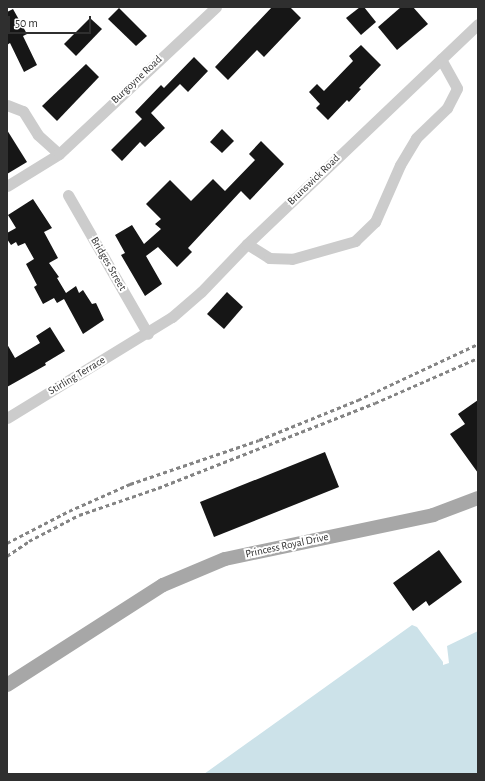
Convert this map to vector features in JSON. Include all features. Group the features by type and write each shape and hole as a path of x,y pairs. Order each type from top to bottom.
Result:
{"main road":[{"name":"Princess Royal Drive","path":"7,685 163,585 225,559 433,515 478,498"},
{"name":"Princess Royal Drive","path":"7,695 107,620"}],"street":[{"name":"Burgoyne Road","path":"7,186 59,154 216,7"},
{"name":"Brunswick Road","path":"148,334 172,318 201,292 247,244 478,24"},
{"path":"247,244 269,258 292,259 355,241 375,222 385,203 400,165 416,138 447,108 457,88 441,59"},
{"path":"7,105 23,111 38,135 59,154"},
{"name":"Bridges Street","path":"68,195 148,334"},
{"name":"Stirling Terrace","path":"7,418 148,334"}],"water":[{"path":"412,625 417,627 443,662 443,665 449,663 447,646 478,631 478,774 204,774"}],"building":[{"path":"272,7 290,7 301,18 264,57 257,50 228,80 215,67"},
{"path":"360,7 364,7 376,22 361,35 346,18"},
{"path":"401,7 413,7 428,24 397,50 378,27"},
{"path":"119,8 147,36 136,46 108,19"},
{"path":"13,9 27,34 23,36 37,65 24,72 10,43 7,45 7,12"},
{"path":"90,18 102,29 76,56 64,44"},
{"path":"361,45 381,65 359,88 361,89 349,102 347,100 328,120 316,108 320,104 309,92 317,84 324,91 353,61 349,56"},
{"path":"194,57 208,71 188,92 180,84 151,113 165,128 145,147 140,142 122,161 111,150 142,119 135,112 161,85 164,88"},
{"path":"86,64 99,77 57,121 42,106"},
{"path":"222,129 234,141 222,153 210,142"},
{"path":"7,130 27,162 7,174"},
{"path":"261,141 284,164 250,200 241,191 188,248 192,252 177,267 158,247 146,256 162,284 145,296 121,255 125,253 115,235 132,225 144,244 161,229 155,224 161,219 146,204 170,180 191,201 213,179 225,191 255,160 249,154"},
{"path":"33,199 52,228 44,232 58,258 49,263 59,277 57,278 66,293 76,286 79,293 83,290 92,304 96,303 104,320 83,334 64,299 57,303 54,298 43,304 34,287 37,285 26,264 34,259 25,243 18,246 16,242 11,245 7,239 7,233 16,228 8,215"},
{"path":"227,292 243,307 224,329 207,314"},
{"path":"50,327 65,351 45,363 46,365 7,387 7,344 15,358 40,343 36,336"},
{"path":"478,400 478,473 450,434 465,424 458,414"},
{"path":"325,452 339,487 214,537 200,502"},
{"path":"439,550 462,582 429,606 426,601 413,611 393,583"}],"railway":[{"path":"7,543 69,511 130,484 259,440 358,400 478,344"},
{"path":"7,556 29,541 79,515 158,488 375,403 478,358"}]}
